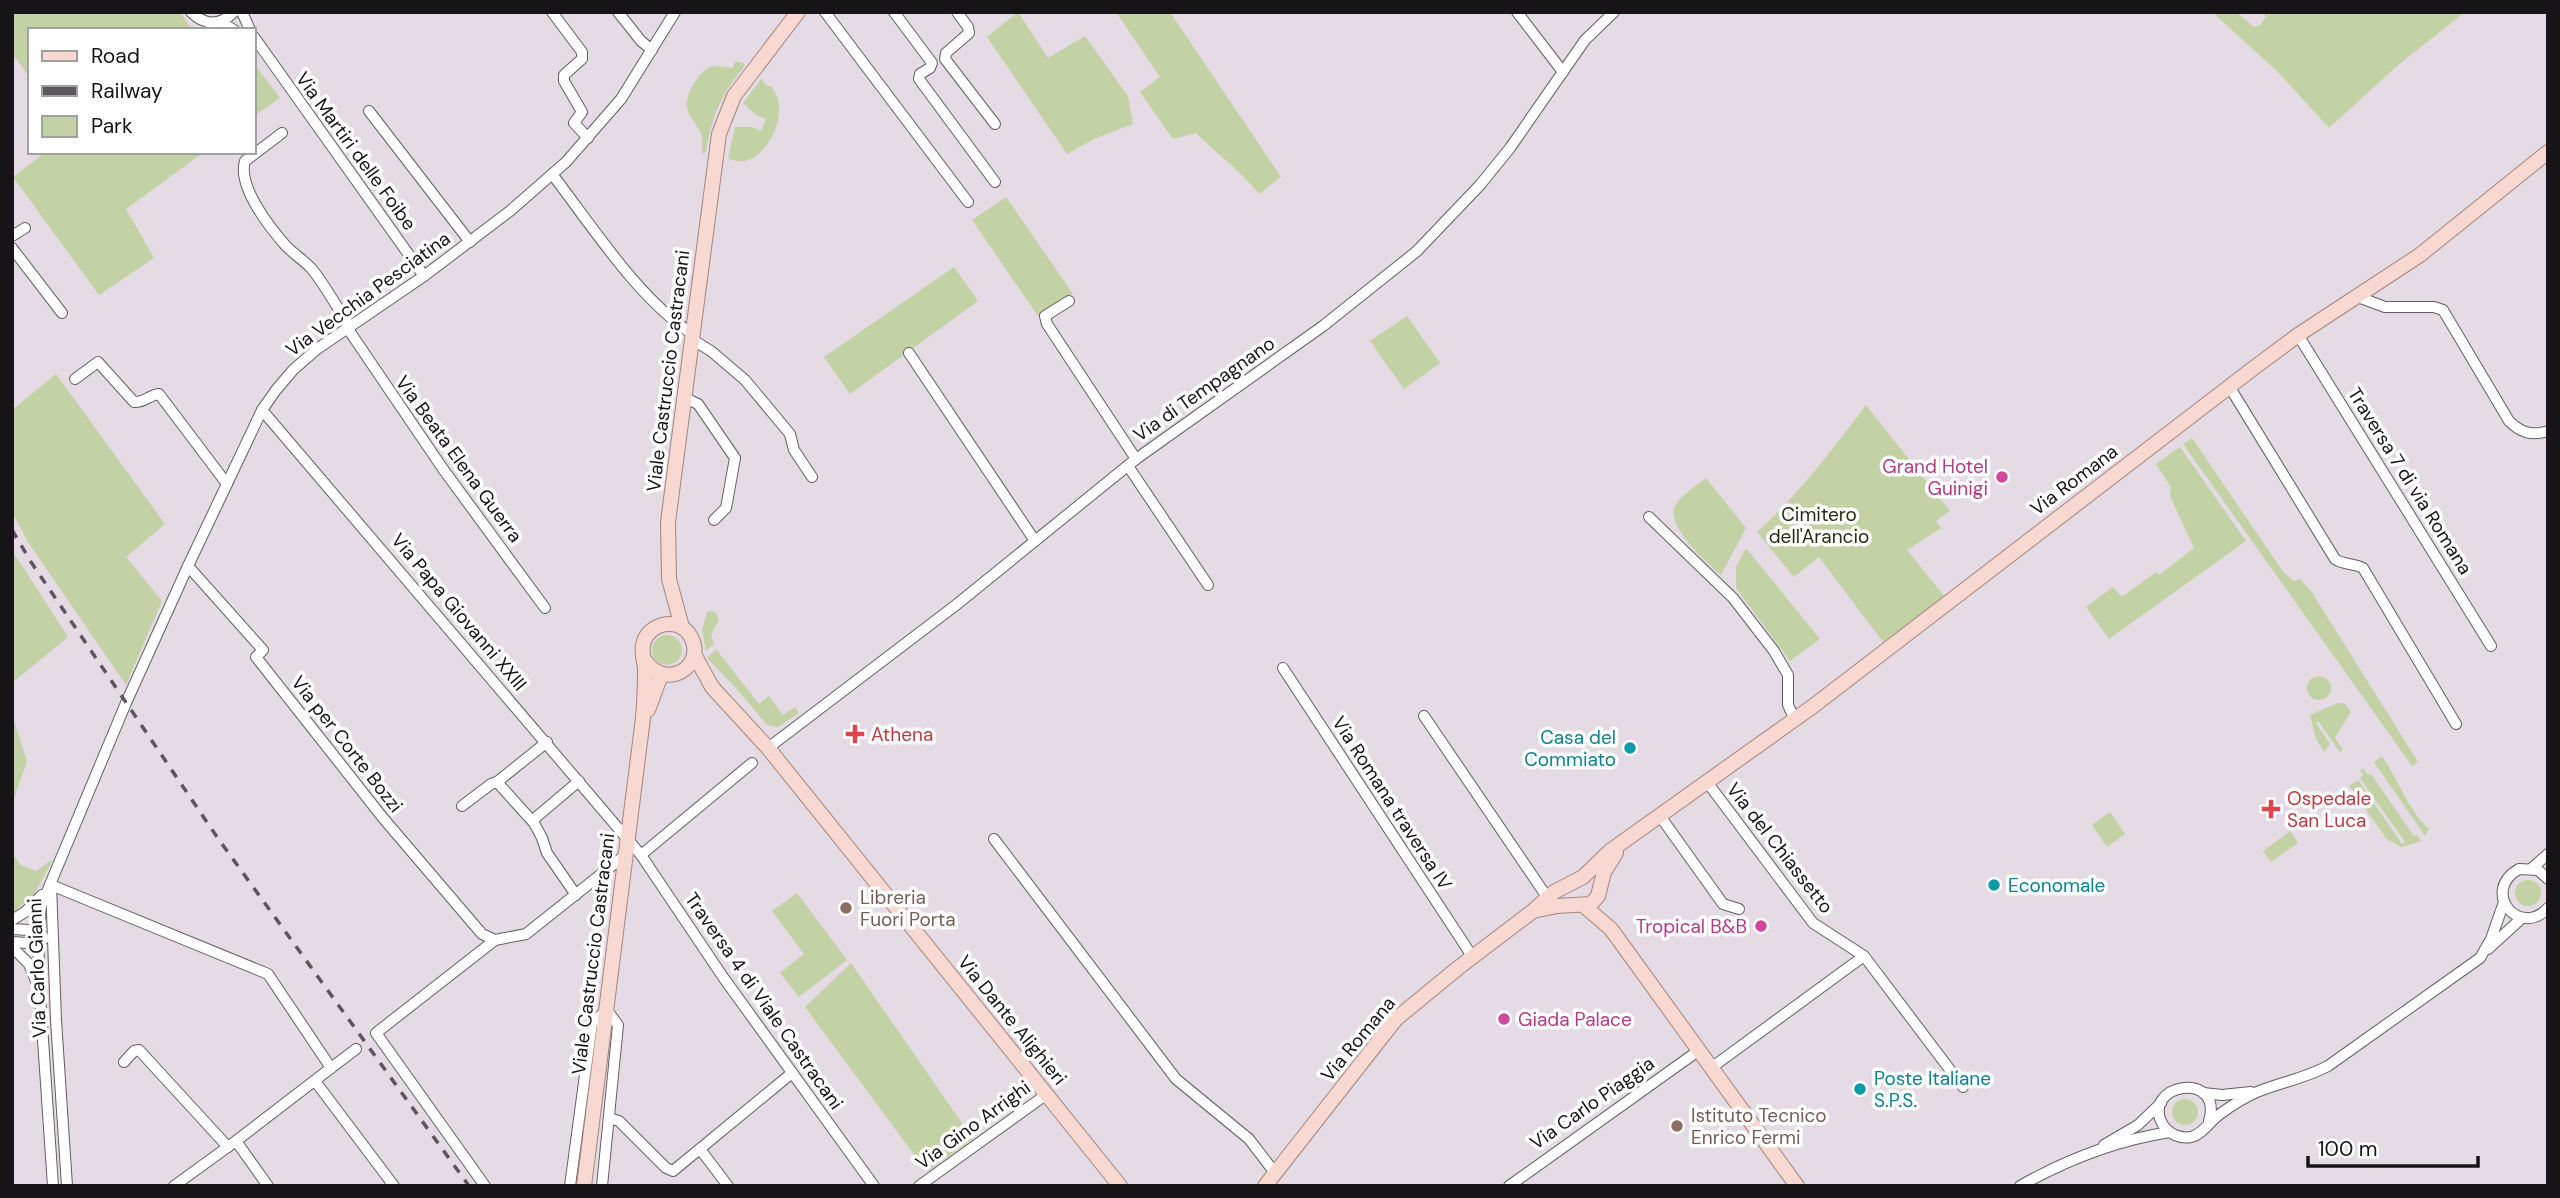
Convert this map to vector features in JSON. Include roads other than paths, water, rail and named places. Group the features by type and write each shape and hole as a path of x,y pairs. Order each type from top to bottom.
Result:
{"main road":[{"name":"Viale Castruccio Castracani","path":"584,1186 642,728 642,651 646,635 660,625 669,579 668,522 721,126 734,96 798,12"},
{"name":"Via Romana","path":"1265,1186 1387,1029 1412,1004 1533,911 1546,897 1579,880 1610,851 1795,720 2298,335 2420,255 2548,152"},
{"name":"Viale Castruccio Castracani","path":"669,579 682,627 691,637 694,654"},
{"path":"660,625 668,623 682,627"},
{"name":"Via Dante Alighieri","path":"694,654 712,687 768,748 1120,1186"},
{"path":"644,660 661,675 677,674 690,663 694,654"},
{"name":"Via Dante Alighieri","path":"677,674 712,687"},
{"name":"Viale Castruccio Castracani","path":"642,728 661,675"},
{"name":"Via Romana","path":"1533,911 1591,904 1599,893 1607,866 1625,842"},
{"path":"1611,929 1594,882 1579,880 1570,892 1581,906 1611,929 1797,1186"}],"street":[{"path":"191,12 204,22 221,22 231,28"},
{"path":"221,22 234,12"},
{"path":"242,12 249,28"},
{"path":"552,12 582,52 582,59 564,75 564,81 582,111 574,123 588,138"},
{"path":"618,12 641,41 652,50"},
{"name":"Via Vecchia Pesciatina","path":"51,885 126,703 262,410 293,370 516,208 552,174 588,138 621,99 676,12"},
{"path":"825,12 968,202"},
{"path":"894,12 932,63 930,68 920,74 919,79 995,182"},
{"path":"957,12 968,27 969,33 946,53 945,59 995,124"},
{"path":"1517,12 1563,72"},
{"name":"Via di Tempagnano","path":"768,748 956,605 1132,462 1323,326 1431,238 1510,148 1592,32 1614,12"},
{"name":"Via Martiri delle Foibe","path":"256,43 424,276"},
{"path":"369,111 470,242"},
{"name":"Via Beata Elena Guerra","path":"256,153 282,134"},
{"name":"Via Beata Elena Guerra","path":"255,154 245,161 243,167 246,186 272,227 286,246 311,269 443,469 545,608"},
{"path":"552,174 631,276 673,321 745,380 790,434 794,450 812,477"},
{"path":"12,236 25,228"},
{"path":"12,248 62,313"},
{"path":"2358,297 2385,307 2434,307 2443,310 2509,421 2524,433 2538,434 2548,430"},
{"path":"1069,301 1045,316 1047,324 1208,585"},
{"name":"Traversa 7 di via Romana","path":"2298,335 2491,646"},
{"path":"909,353 1035,541"},
{"path":"75,379 98,362 134,402 140,402 152,394 159,394 227,484"},
{"path":"2230,386 2334,559 2363,568 2456,724"},
{"path":"685,398 698,404 735,458 726,508 713,520"},
{"name":"Via Papa Giovanni XXIII","path":"262,410 627,837"},
{"path":"1649,517 1733,598 1774,651 1788,675 1788,705 1795,720"},
{"name":"Via per Corte Bozzi","path":"188,566 263,650 256,657 383,818 482,934 495,940"},
{"name":"Via Romana traversa IV","path":"1283,668 1472,956"},
{"path":"1424,716 1546,897"},
{"path":"462,806 491,784 498,782 547,742"},
{"path":"641,855 752,763"},
{"path":"534,823 534,819 579,781"},
{"path":"498,782 534,823 547,853 576,895"},
{"name":"Via del Chiassetto","path":"1707,782 1813,923 1864,956 1962,1087"},
{"path":"1660,816 1723,904 1740,909"},
{"name":"Traversa 4 di Viale Castracani","path":"627,837 723,977 874,1186"},
{"path":"995,839 1176,1079 1244,1134 1275,1173"},
{"path":"2532,868 2548,854"},
{"path":"485,1186 376,1033 495,940 526,933 624,856"},
{"path":"2522,918 2509,911 2504,902 2502,890 2507,879 2519,869 2532,868 2548,878"},
{"path":"12,920 32,906 51,885 268,974 331,1068"},
{"name":"Via Carlo Gianni","path":"51,885 67,1186"},
{"name":"Via Carlo Gianni","path":"51,885 41,906 39,938 40,996 53,1186"},
{"path":"2484,954 2504,902"},
{"path":"2020,1186 2089,1153 2131,1129 2162,1103 2171,1091 2180,1087 2192,1087 2203,1093 2222,1095 2257,1092 2301,1079 2335,1062 2470,967 2522,918 2539,915 2548,908"},
{"path":"12,929 28,930 39,938"},
{"path":"40,996 29,964 12,944 52,937"},
{"path":"1711,1068 1864,956"},
{"path":"570,1186 592,1023 607,1010 618,1025 602,1186"},
{"path":"174,1186 356,1049"},
{"path":"124,1062 134,1051 139,1050 232,1144 268,1186"},
{"name":"Via Carlo Piaggia","path":"1509,1186 1698,1051"},
{"path":"609,1118 619,1121 666,1168 673,1171 792,1073"},
{"path":"315,1081 394,1186"},
{"path":"2162,1103 2161,1118 2170,1132 2181,1137 2194,1136 2204,1129 2209,1121 2257,1092"},
{"path":"2203,1093 2210,1107 2209,1121"},
{"name":"Via Gino Arrighi","path":"919,1186 1047,1094"},
{"path":"2089,1153 2150,1135 2170,1132"},
{"path":"700,1149 728,1186"}],"railway":[{"path":"12,530 217,837 469,1186"}],"place":[{"name":"Grand Hotel Guinigi","path":"2002,477"},
{"name":"Athena","path":"855,734"},
{"name":"Casa del Commiato","path":"1630,748"},
{"name":"Ospedale San Luca","path":"2271,809"},
{"name":"Economale","path":"1994,885"},
{"name":"Libreria Fuori Porta","path":"846,908"},
{"name":"Tropical B&B","path":"1761,926"},
{"name":"Giada Palace","path":"1504,1019"},
{"name":"Poste Italiane S.P.S.","path":"1860,1089"},
{"name":"Istituto Tecnico Enrico Fermi","path":"1677,1126"}],"park label":[{"name":"Cimitero dell'Arancio","path":"1819,525"}]}
